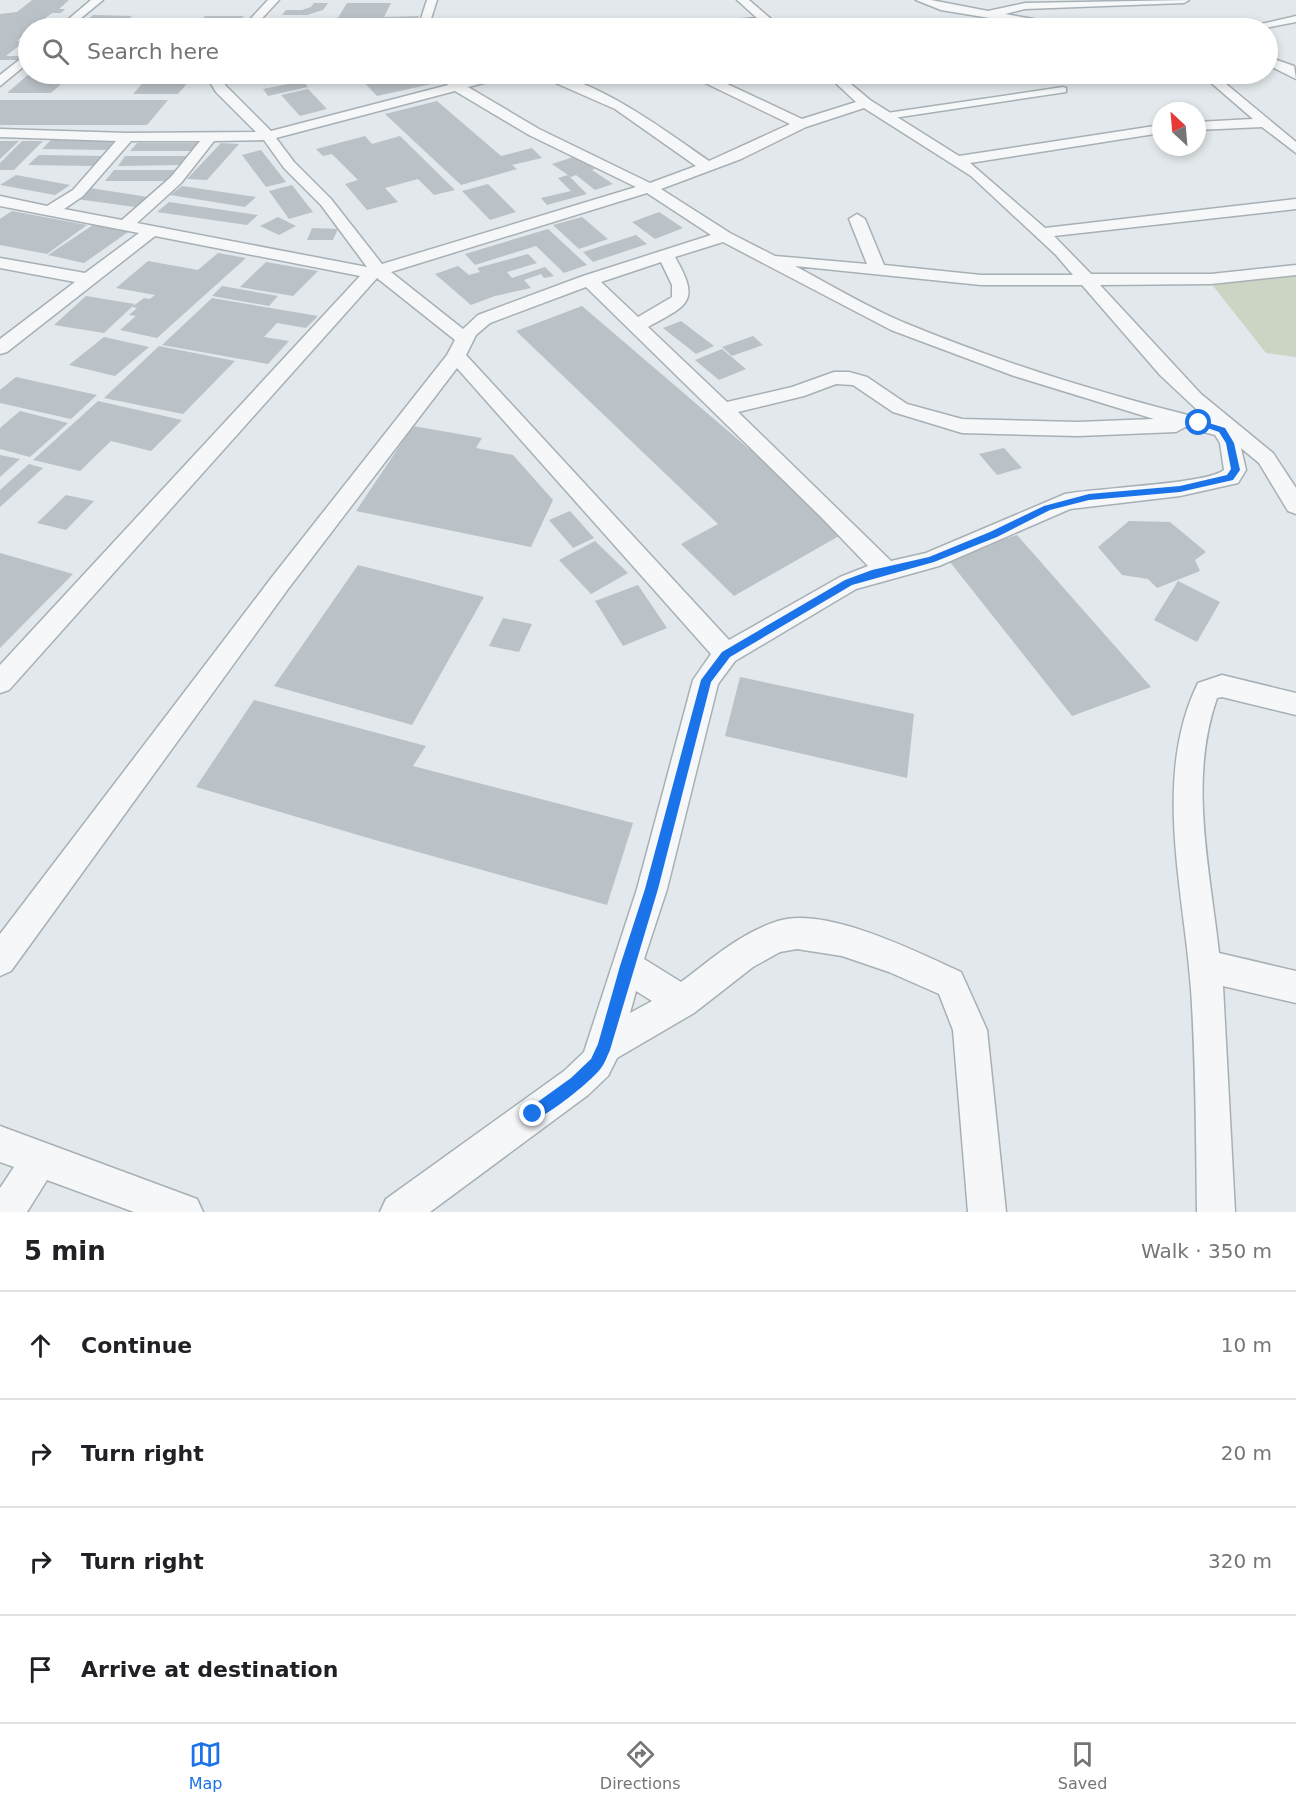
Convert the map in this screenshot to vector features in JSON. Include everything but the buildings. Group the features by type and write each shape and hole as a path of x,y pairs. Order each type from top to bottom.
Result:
{"street":[{"path":"76,18 98,0"},
{"path":"257,18 274,0"},
{"path":"426,18 432,0"},
{"path":"742,0 763,18"},
{"path":"921,0 1012,18"},
{"path":"991,14 1033,5 1184,0"},
{"path":"1278,23 1296,19"},
{"path":"1278,65 1290,69 1296,75"},
{"path":"0,82 18,66"},
{"path":"218,84 268,136 289,165 326,202 375,271 459,347 726,654"},
{"path":"455,84 543,137 649,188 724,236 897,326 966,353 1126,406 1228,430"},
{"path":"0,133 209,138 268,136 468,84"},
{"path":"569,84 620,106 708,167"},
{"path":"715,84 801,124"},
{"path":"843,84 865,103 959,160 1062,252 1167,371 1228,430 1266,458 1296,506"},
{"path":"1221,84 1296,148"},
{"path":"887,116 1063,90"},
{"path":"0,201 375,271 649,188 754,148 801,124 865,103"},
{"path":"1206,126 1265,123"},
{"path":"959,160 1152,130"},
{"path":"51,210 78,193 127,137"},
{"path":"125,225 176,180 209,138"},
{"path":"1041,233 1296,204"},
{"path":"857,219 877,268"},
{"path":"1,347 152,230"},
{"path":"0,960 280,583 459,347 484,319 589,280 724,236"},
{"path":"636,326 678,303 682,296 682,286 665,255"},
{"path":"772,259 981,280 1210,279 1296,270"},
{"path":"0,263 88,279"},
{"path":"0,682 375,271"},
{"path":"589,280 887,571"},
{"path":"723,409 797,392 834,378 849,378 860,381 900,408 962,426 1088,429 1199,423"},
{"path":"399,1212 576,1083 596,1064 605,1046 626,966 652,889 706,680 726,654 848,583 931,560 1065,502 1089,497 1180,489 1230,477 1235,470 1228,430"},
{"path":"1216,1212 1205,966 1195,888 1190,808 1191,743 1198,709 1207,692 1222,686 1296,704"},
{"path":"605,1046 682,1001 751,952 780,936 819,934 912,966 950,983 970,1030 987,1212"},
{"path":"626,966 682,1001"},
{"path":"1205,966 1296,987"},
{"path":"0,1144 184,1212"},
{"path":"6,1212 39,1160"}],"green space":[{"path":"1296,265 1296,357 1266,353 1210,282"}],"route":[{"path":"533,1114 576,1083 596,1064 605,1046 626,966 652,889 706,680 726,654 848,583 872,574 931,560 994,534 1047,508 1089,497 1180,489 1215,483 1230,477 1235,470 1230,443 1222,430 1199,423"}]}
